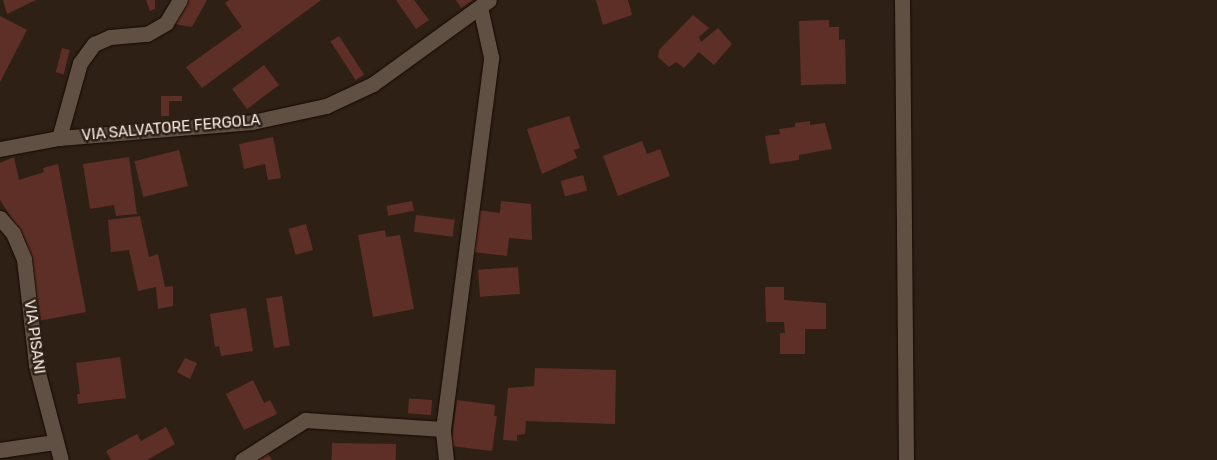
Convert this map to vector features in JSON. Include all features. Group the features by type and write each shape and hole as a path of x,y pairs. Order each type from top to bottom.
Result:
{"street":[{"path":"59,138 80,63 94,44 110,37 147,34 166,23 180,0"},
{"path":"902,0 906,460"},
{"path":"446,460 444,429 491,57 484,3"},
{"name":"VIA SALVATORE FERGOLA","path":"0,149 59,138 252,122 326,106 373,84 484,3"},
{"name":"VIA PISANI","path":"0,218 13,233 24,259 36,365 54,442 61,460"},
{"path":"242,460 305,420 444,429"},
{"path":"0,450 54,442"}],"building":[{"path":"3,0 36,0 7,14"},
{"path":"146,0 155,0 155,9 150,11"},
{"path":"188,0 207,0 192,27 175,24"},
{"path":"229,0 321,0 202,88 186,67 242,27 225,3"},
{"path":"396,0 414,0 429,20 416,29"},
{"path":"456,0 473,0 461,8"},
{"path":"596,0 628,0 632,15 603,25"},
{"path":"693,15 709,28 699,37 701,42 718,28 732,44 714,65 699,52 684,68 676,62 669,67 658,57 659,50"},
{"path":"0,16 27,30 0,82"},
{"path":"829,20 829,27 839,27 839,40 845,39 846,84 801,85 799,21"},
{"path":"339,36 364,75 356,80 331,41"},
{"path":"62,48 70,50 64,74 56,72"},
{"path":"264,65 279,85 247,109 232,89"},
{"path":"161,96 182,96 182,101 169,101 169,116 161,116"},
{"path":"569,116 580,148 574,150 577,158 542,174 527,129"},
{"path":"810,121 810,125 825,123 832,149 799,155 799,160 770,164 765,136 780,134 779,129 795,127 795,123"},
{"path":"273,137 281,178 268,180 265,164 244,169 239,144"},
{"path":"642,141 647,154 660,149 670,176 618,196 603,156"},
{"path":"179,150 188,186 143,197 134,161"},
{"path":"14,157 19,180 44,172 43,168 58,164 86,312 38,321 26,241 0,200 0,163"},
{"path":"129,157 137,214 116,216 114,205 90,209 83,164"},
{"path":"583,175 587,190 565,196 561,181"},
{"path":"412,201 414,211 388,216 386,206"},
{"path":"501,201 531,204 532,240 509,238 507,256 473,252 477,210 500,213"},
{"path":"416,215 455,220 453,237 414,232"},
{"path":"140,216 149,257 158,254 165,287 173,286 173,306 158,309 156,287 138,291 129,250 111,252 108,220"},
{"path":"306,224 313,250 296,255 289,229"},
{"path":"385,230 386,237 400,235 414,309 373,317 358,235"},
{"path":"518,267 520,294 480,297 478,270"},
{"path":"765,287 784,287 784,300 826,303 826,329 805,329 805,354 780,354 780,333 785,333 784,322 766,322"},
{"path":"282,296 290,345 274,348 266,299"},
{"path":"246,308 253,351 221,356 219,346 215,347 210,314"},
{"path":"120,357 126,398 78,404 77,394 80,394 76,363"},
{"path":"185,358 197,363 190,379 177,372"},
{"path":"535,368 616,370 615,424 526,421 525,434 517,435 517,441 503,440 508,388 534,386"},
{"path":"253,380 264,403 270,400 277,414 244,430 226,394"},
{"path":"409,398 432,400 431,415 408,413"},
{"path":"457,400 495,405 494,416 497,416 492,451 451,446"},
{"path":"166,427 175,444 147,460 111,460 106,451 137,434 141,441"},
{"path":"332,443 396,444 396,460 332,460"},
{"path":"268,454 272,460 258,460"}]}
